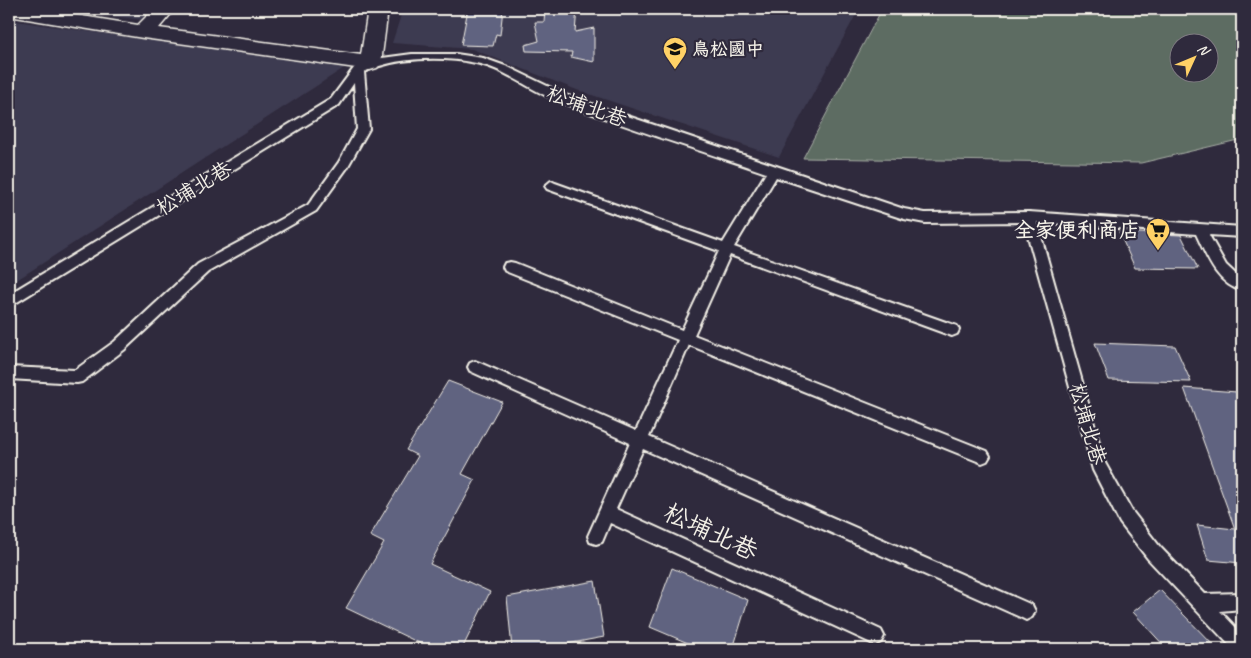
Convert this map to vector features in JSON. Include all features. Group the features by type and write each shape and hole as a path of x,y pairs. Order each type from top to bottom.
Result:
{"street":[{"path":"144,32 165,9"},
{"name":"松埔北巷","path":"9,10 364,67 378,9"}],"lane":[{"name":"松埔北巷","path":"9,301 335,102 364,67 421,57 468,58 487,62 547,93 772,172 904,214 925,218 1029,217 1242,232"},
{"path":"9,373 77,377 118,346 203,268 312,208 343,165 363,129 364,67"},
{"path":"596,536 726,249 772,172"},
{"path":"551,186 952,330"},
{"name":"松埔北巷","path":"1029,217 1098,465 1126,517 1154,552 1242,646"},
{"path":"1200,228 1225,275 1232,282 1242,286"},
{"path":"510,267 982,456"},
{"path":"475,367 1026,611"},
{"name":"松埔北巷","path":"607,513 875,636"},
{"path":"1201,603 1242,601"}],"shaded area":[{"path":"56,9 154,9 144,20"},
{"name":"鳥松國中","path":"403,9 859,9 779,157 577,90 472,49 392,43"},
{"path":"9,20 344,68 9,285"}],"green space":[{"path":"882,9 1242,9 1242,139 1141,163 803,158"}],"building":[{"path":"468,9 503,9 500,35 496,34 493,46 461,45"},
{"path":"545,9 577,9 575,32 594,28 594,62 571,57 572,52 526,51 525,45 539,41 535,22 544,22"},
{"name":"全家便利商店","path":"1119,232 1181,235 1198,269 1135,268"},
{"path":"1095,343 1175,346 1191,382 1109,380"},
{"path":"448,381 502,402 462,474 475,480 430,564 490,592 462,649 432,649 346,608 384,543 370,536 418,456 406,450"},
{"path":"1184,388 1237,392 1242,406 1242,563 1208,560 1197,525 1235,529"},
{"path":"672,568 748,600 733,649 702,649 650,627"},
{"path":"595,581 604,637 540,649 512,649 507,597"},
{"path":"1160,590 1217,649 1167,649 1133,612"}],"place":[{"name":"鳥松國中","path":"675,70"},
{"name":"全家便利商店","path":"1158,251"}]}
